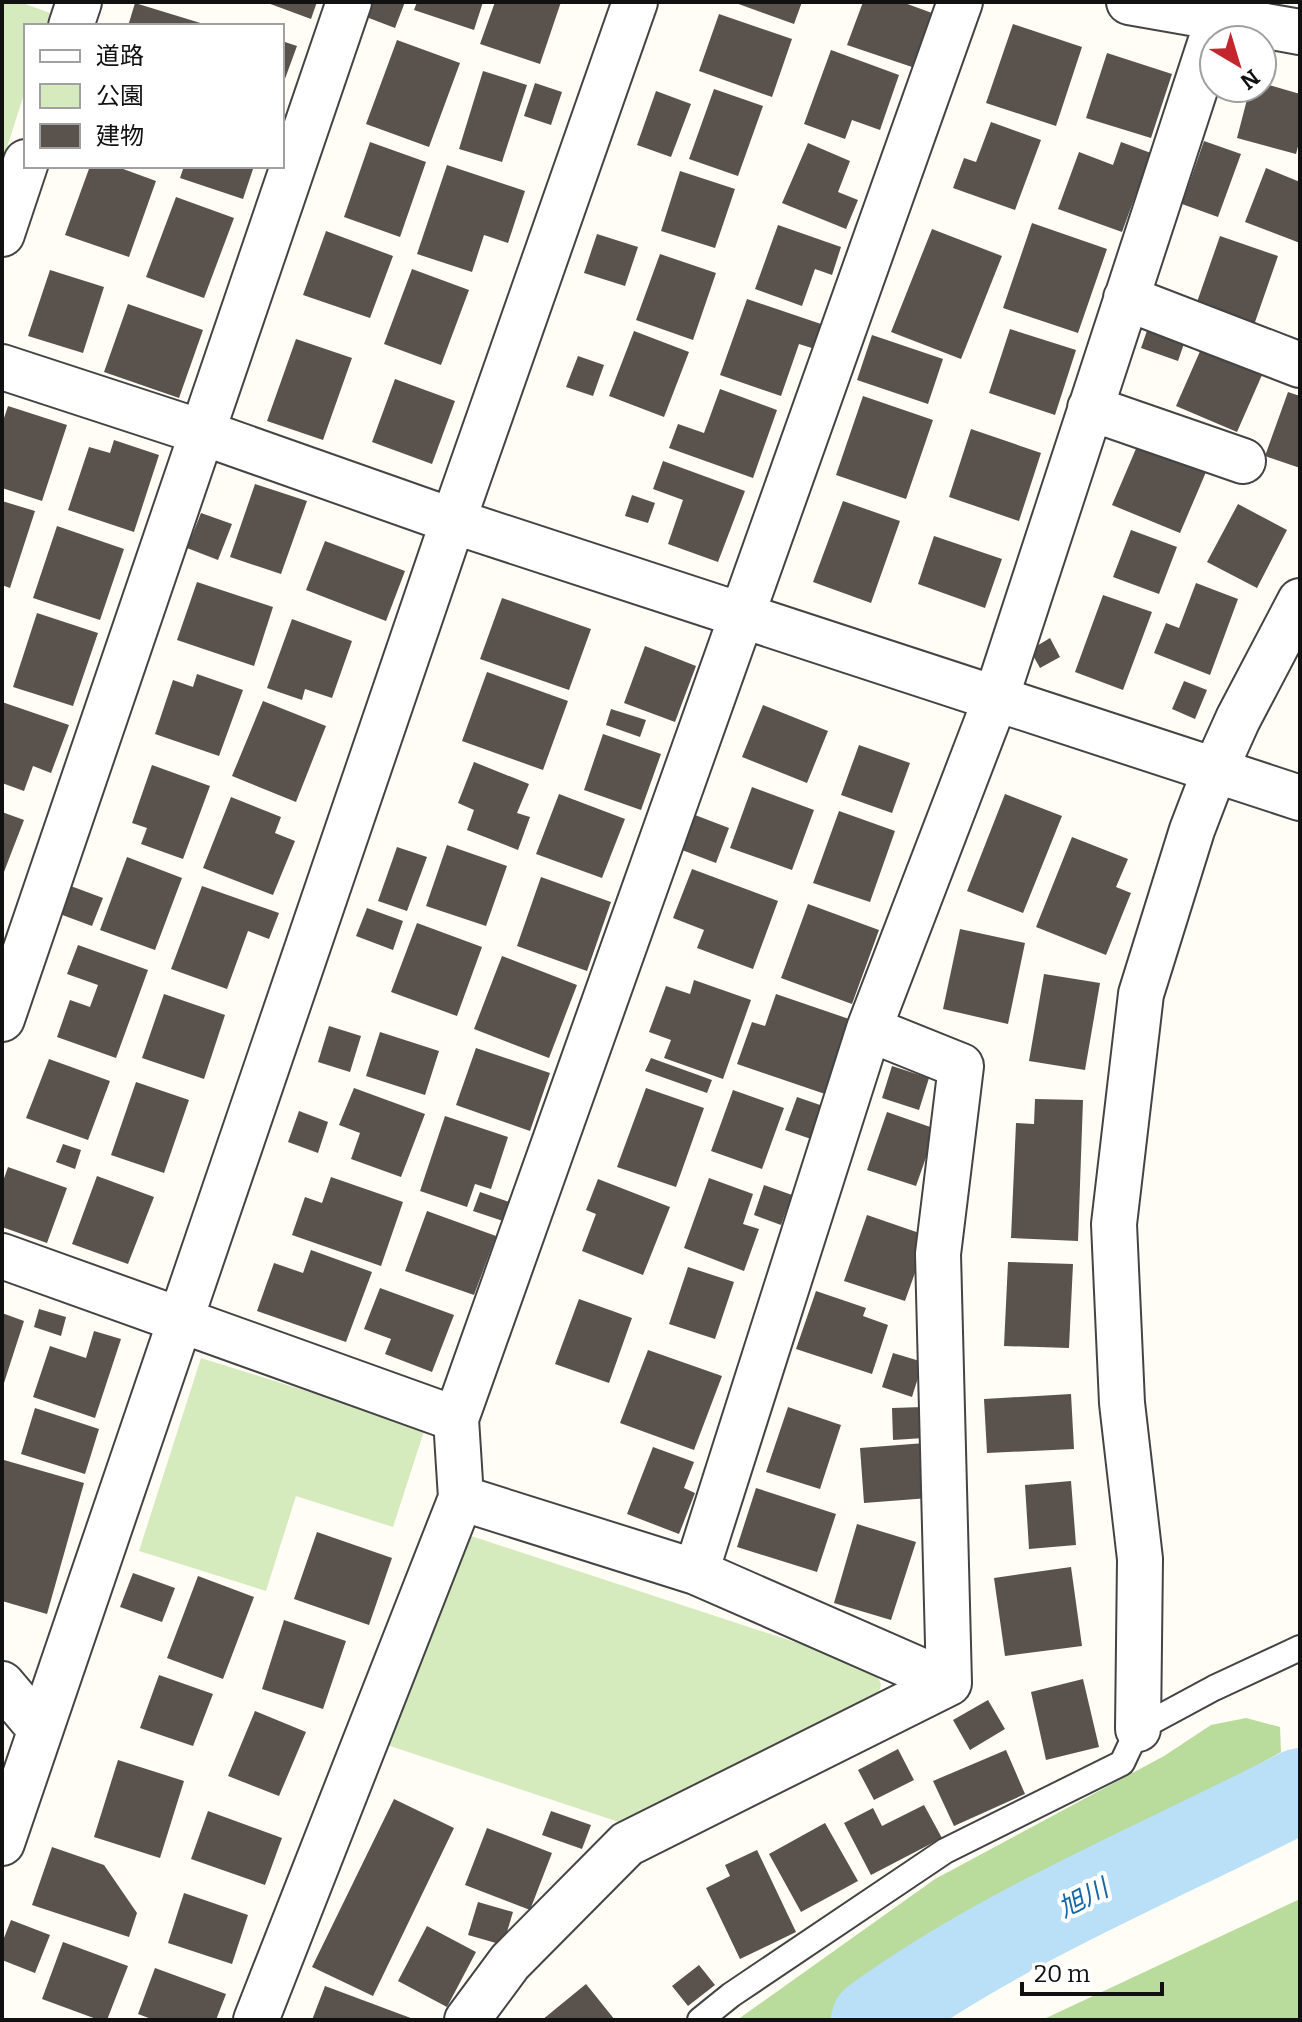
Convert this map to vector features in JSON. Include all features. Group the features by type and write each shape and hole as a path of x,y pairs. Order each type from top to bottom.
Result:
{"street":[{"path":"72,24 79,2"},
{"path":"2,1019 349,2"},
{"path":"2,1843 453,521 635,2"},
{"path":"256,2020 461,1498 456,1419 960,2"},
{"path":"1129,2 1300,32"},
{"path":"696,1572 869,1029 996,698 1218,19"},
{"path":"2,234 24,168"},
{"path":"1126,298 1300,365"},
{"path":"2,367 201,432 453,521 1300,798"},
{"path":"1090,408 1243,461"},
{"path":"1138,1729 1140,1559 1122,1403 1114,1224 1141,994 1192,830 1215,770 1300,601"},
{"path":"869,1029 961,1066 938,1254 949,1683"},
{"path":"2,1256 456,1419"},
{"path":"461,1498 696,1572 949,1683"},
{"path":"467,2020 510,1962 627,1844 949,1683"},
{"path":"2,1684 40,1729"}],"lane":[{"path":"700,2020 731,1995 945,1851 1122,1763 1138,1729 1214,1688 1300,1648"}],"green space":[{"path":"2,2 20,2 50,13 47,24 24,24 24,94 2,163"},
{"path":"201,1358 425,1428 393,1527 296,1496 266,1591 139,1551"},
{"path":"462,1533 874,1668 881,1684 876,1709 628,1825 381,1743"},
{"path":"1246,1718 1280,1727 1281,1752 945,1942 837,2020 737,2020 935,1879 1164,1756 1211,1725"},
{"path":"1300,1899 1300,2020 1042,2020 1044,2019"}],"building":[{"path":"265,2 317,2 311,19"},
{"path":"366,2 405,2 395,28 361,15"},
{"path":"417,2 483,2 474,30 414,10"},
{"path":"495,2 561,2 540,64 480,44"},
{"path":"733,2 802,2 794,24"},
{"path":"863,2 902,2 932,13 912,67 847,45"},
{"path":"135,3 204,24 129,24"},
{"path":"719,14 792,39 772,97 699,71"},
{"path":"1013,24 1082,47 1056,126 986,103"},
{"path":"397,40 460,63 429,147 366,124"},
{"path":"284,42 297,46 284,82"},
{"path":"831,50 899,75 880,130 852,120 845,139 804,124"},
{"path":"1107,53 1172,74 1151,138 1086,118"},
{"path":"483,71 527,85 502,162 459,149"},
{"path":"535,83 562,92 551,125 524,116"},
{"path":"1278,88 1300,94 1300,139 1296,154 1237,138 1246,104 1278,104"},
{"path":"714,89 763,106 738,176 689,159"},
{"path":"656,91 691,104 671,157 637,145"},
{"path":"991,122 1041,140 1015,210 953,188 964,158 976,162"},
{"path":"1204,141 1241,154 1218,217 1182,204"},
{"path":"370,142 426,162 400,237 344,217"},
{"path":"1121,142 1151,153 1122,232 1058,209 1079,152 1113,165"},
{"path":"808,143 850,161 838,192 858,200 846,229 782,203"},
{"path":"447,165 525,191 508,243 484,235 472,272 417,254"},
{"path":"89,168 120,168 156,181 129,257 65,235"},
{"path":"183,168 253,168 243,199 180,178"},
{"path":"1266,168 1300,182 1300,243 1245,222"},
{"path":"680,171 735,189 715,248 661,231"},
{"path":"176,197 234,218 204,298 146,277"},
{"path":"1032,223 1107,249 1078,333 1003,308"},
{"path":"778,225 841,247 832,275 815,269 802,306 755,289"},
{"path":"932,229 1002,256 961,359 891,332"},
{"path":"326,231 393,256 370,318 303,295"},
{"path":"597,234 638,247 625,286 584,273"},
{"path":"1220,236 1278,256 1254,325 1196,305"},
{"path":"660,254 716,273 693,340 636,320"},
{"path":"412,269 469,290 441,365 384,344"},
{"path":"50,270 104,287 83,353 28,336"},
{"path":"747,299 824,325 815,349 799,344 781,396 720,375"},
{"path":"128,304 203,330 179,398 104,372"},
{"path":"1149,325 1186,338 1178,361 1141,348"},
{"path":"1010,329 1076,350 1055,415 989,393"},
{"path":"634,331 689,352 664,417 609,396"},
{"path":"872,335 943,359 928,404 857,380"},
{"path":"296,339 352,358 323,440 267,421"},
{"path":"1201,349 1262,375 1237,432 1176,406"},
{"path":"578,356 604,365 593,396 566,387"},
{"path":"395,379 455,401 432,464 372,442"},
{"path":"720,389 777,410 753,478 669,448 678,424 704,433"},
{"path":"1288,392 1300,396 1300,468 1265,456"},
{"path":"863,396 933,420 906,499 836,475"},
{"path":"8,406 67,425 42,501 2,488 2,424"},
{"path":"971,429 1041,453 1019,521 949,497"},
{"path":"114,440 159,455 134,532 68,510 89,447 110,453"},
{"path":"1138,444 1206,472 1180,533 1112,505"},
{"path":"663,461 745,491 718,562 668,544 683,500 653,489"},
{"path":"255,484 307,501 281,574 230,557"},
{"path":"632,495 655,503 648,523 625,516"},
{"path":"2,501 35,511 10,588 2,585"},
{"path":"843,501 900,521 871,603 813,582"},
{"path":"1238,504 1287,530 1257,588 1207,562"},
{"path":"201,513 232,524 218,560 187,548"},
{"path":"57,526 124,549 100,620 33,598"},
{"path":"1131,530 1177,547 1159,594 1113,577"},
{"path":"934,536 1002,559 985,608 918,584"},
{"path":"325,541 405,571 386,621 306,590"},
{"path":"197,582 273,607 254,666 177,640"},
{"path":"1196,583 1238,599 1210,675 1154,653 1166,623 1179,628"},
{"path":"1103,595 1152,612 1123,690 1075,672"},
{"path":"502,598 591,629 569,690 480,659"},
{"path":"37,613 98,633 73,706 13,687"},
{"path":"292,619 352,641 332,698 305,689 302,700 267,688"},
{"path":"1050,638 1060,657 1040,668 1030,650"},
{"path":"645,646 696,666 675,722 624,703"},
{"path":"487,672 568,701 543,770 462,741"},
{"path":"197,674 243,690 219,756 155,734 173,680 193,687"},
{"path":"1184,681 1207,690 1195,719 1172,709"},
{"path":"263,701 326,726 296,802 232,776"},
{"path":"2,702 69,725 51,773 33,766 24,791 2,783"},
{"path":"763,705 828,731 807,783 742,757"},
{"path":"611,709 646,720 640,737 606,725"},
{"path":"603,734 661,754 641,810 584,790"},
{"path":"859,745 910,763 892,813 841,795"},
{"path":"474,762 529,784 517,813 530,817 518,850 467,830 474,810 458,803"},
{"path":"152,765 210,786 183,859 141,844 147,828 132,823"},
{"path":"752,787 814,810 792,870 730,848"},
{"path":"559,794 625,819 602,878 536,854"},
{"path":"1005,794 1062,816 1023,913 967,891"},
{"path":"231,797 281,817 275,833 295,841 273,895 203,868"},
{"path":"839,811 895,831 870,902 813,883"},
{"path":"2,812 24,820 2,877"},
{"path":"695,815 729,828 716,863 682,850"},
{"path":"1072,837 1128,859 1116,887 1131,893 1106,955 1036,927"},
{"path":"447,845 507,866 486,926 426,906"},
{"path":"397,847 427,857 407,911 378,901"},
{"path":"127,857 182,878 155,950 100,930"},
{"path":"692,869 778,901 753,969 697,948 704,930 673,918"},
{"path":"541,877 611,902 587,971 517,946"},
{"path":"68,885 103,898 92,926 57,913"},
{"path":"202,886 279,913 269,939 248,931 227,989 171,969"},
{"path":"808,904 879,930 852,1004 781,978"},
{"path":"367,908 403,921 393,950 356,936"},
{"path":"417,923 482,947 457,1016 391,992"},
{"path":"960,929 1025,943 1008,1024 943,1009"},
{"path":"78,945 148,970 116,1058 57,1037 70,1000 90,1007 98,985 67,974"},
{"path":"502,956 577,985 549,1058 474,1029"},
{"path":"1044,974 1100,983 1085,1070 1029,1061"},
{"path":"694,980 751,1000 723,1079 664,1058 671,1040 649,1032 666,986 690,994"},
{"path":"164,994 225,1015 204,1079 142,1058"},
{"path":"776,994 852,1020 825,1094 737,1064 752,1022 765,1026"},
{"path":"329,1026 361,1036 350,1072 318,1062"},
{"path":"380,1032 439,1051 425,1095 366,1076"},
{"path":"476,1048 550,1073 530,1131 456,1105"},
{"path":"651,1058 712,1080 707,1093 645,1071"},
{"path":"49,1059 110,1081 88,1140 26,1118"},
{"path":"892,1066 929,1078 919,1110 882,1098"},
{"path":"136,1082 189,1100 164,1173 111,1155"},
{"path":"354,1088 425,1114 401,1177 351,1159 360,1133 339,1125"},
{"path":"646,1088 704,1108 676,1187 617,1167"},
{"path":"733,1090 784,1108 762,1169 711,1151"},
{"path":"797,1097 823,1106 811,1139 785,1130"},
{"path":"1035,1099 1083,1100 1078,1241 1011,1238 1016,1123 1034,1124"},
{"path":"299,1111 328,1122 318,1153 288,1142"},
{"path":"887,1112 936,1129 916,1186 867,1170"},
{"path":"445,1116 508,1137 491,1189 475,1184 467,1207 420,1191"},
{"path":"63,1144 81,1150 75,1169 56,1162"},
{"path":"8,1167 67,1188 47,1243 2,1227 2,1184"},
{"path":"97,1176 154,1197 128,1264 72,1244"},
{"path":"331,1177 403,1202 381,1266 292,1235 305,1197 322,1203"},
{"path":"709,1178 753,1194 743,1224 759,1229 744,1271 684,1248"},
{"path":"598,1179 670,1207 643,1275 582,1251 596,1214 586,1210"},
{"path":"764,1185 792,1195 781,1225 754,1215"},
{"path":"480,1192 515,1204 509,1223 473,1211"},
{"path":"427,1211 496,1236 474,1295 405,1271"},
{"path":"867,1215 928,1236 905,1301 844,1281"},
{"path":"311,1250 372,1272 346,1342 257,1311 274,1263 303,1273"},
{"path":"1008,1262 1073,1264 1069,1348 1004,1346"},
{"path":"688,1267 734,1282 715,1339 669,1324"},
{"path":"380,1288 454,1315 432,1372 385,1354 391,1339 364,1329"},
{"path":"816,1291 866,1308 863,1316 888,1325 872,1374 796,1349"},
{"path":"579,1299 632,1318 609,1383 555,1364"},
{"path":"39,1309 66,1317 61,1336 34,1327"},
{"path":"2,1313 24,1321 3,1386 2,1386"},
{"path":"94,1331 121,1339 95,1418 33,1397 50,1346 86,1358"},
{"path":"648,1350 722,1376 694,1450 620,1423"},
{"path":"893,1353 923,1362 912,1397 882,1387"},
{"path":"1071,1394 1074,1449 987,1453 984,1399"},
{"path":"788,1407 841,1425 820,1489 766,1472"},
{"path":"923,1407 924,1438 893,1440 892,1408"},
{"path":"35,1408 99,1429 85,1474 21,1454"},
{"path":"925,1443 929,1498 864,1503 860,1448"},
{"path":"653,1447 694,1462 684,1488 695,1493 679,1534 627,1514"},
{"path":"4,1460 84,1483 47,1614 2,1601"},
{"path":"1071,1481 1076,1545 1029,1549 1025,1485"},
{"path":"756,1488 836,1514 817,1572 737,1547"},
{"path":"857,1524 916,1542 891,1620 834,1603"},
{"path":"317,1532 392,1558 369,1625 294,1599"},
{"path":"1071,1567 1082,1646 1005,1656 994,1578"},
{"path":"133,1573 175,1588 162,1622 120,1607"},
{"path":"198,1576 254,1597 223,1679 167,1658"},
{"path":"284,1620 346,1641 323,1709 262,1689"},
{"path":"159,1675 213,1694 193,1746 140,1728"},
{"path":"1083,1679 1099,1747 1046,1760 1031,1692"},
{"path":"988,1700 1005,1729 970,1750 953,1720"},
{"path":"255,1711 306,1732 279,1796 228,1776"},
{"path":"898,1749 914,1780 874,1800 858,1770"},
{"path":"1006,1750 1025,1794 954,1826 933,1781"},
{"path":"118,1760 184,1781 160,1858 94,1837"},
{"path":"394,1799 454,1828 373,1996 312,1967"},
{"path":"924,1805 942,1838 871,1875 844,1823 873,1808 882,1826"},
{"path":"208,1811 282,1838 265,1885 191,1859"},
{"path":"551,1811 591,1825 582,1849 542,1835"},
{"path":"825,1823 858,1881 801,1912 769,1854"},
{"path":"487,1828 552,1853 530,1910 465,1885"},
{"path":"52,1847 104,1865 137,1913 129,1937 32,1905"},
{"path":"757,1850 796,1932 740,1959 706,1888 730,1876 725,1865"},
{"path":"184,1893 248,1915 232,1964 168,1943"},
{"path":"478,1902 513,1912 503,1945 468,1935"},
{"path":"11,1920 50,1935 35,1973 2,1960 2,1943"},
{"path":"427,1926 476,1952 447,2007 398,1981"},
{"path":"63,1942 128,1966 107,2020 99,2020 42,1999"},
{"path":"699,1965 715,1985 688,2006 672,1986"},
{"path":"155,1968 226,1994 216,2020 154,2020 138,2014"},
{"path":"586,1984 615,2020 542,2020"},
{"path":"325,1986 416,2020 312,2020"}],"waterway":[{"name":"旭川","path":"873,2020 975,1954 1028,1925 1300,1790"}]}
